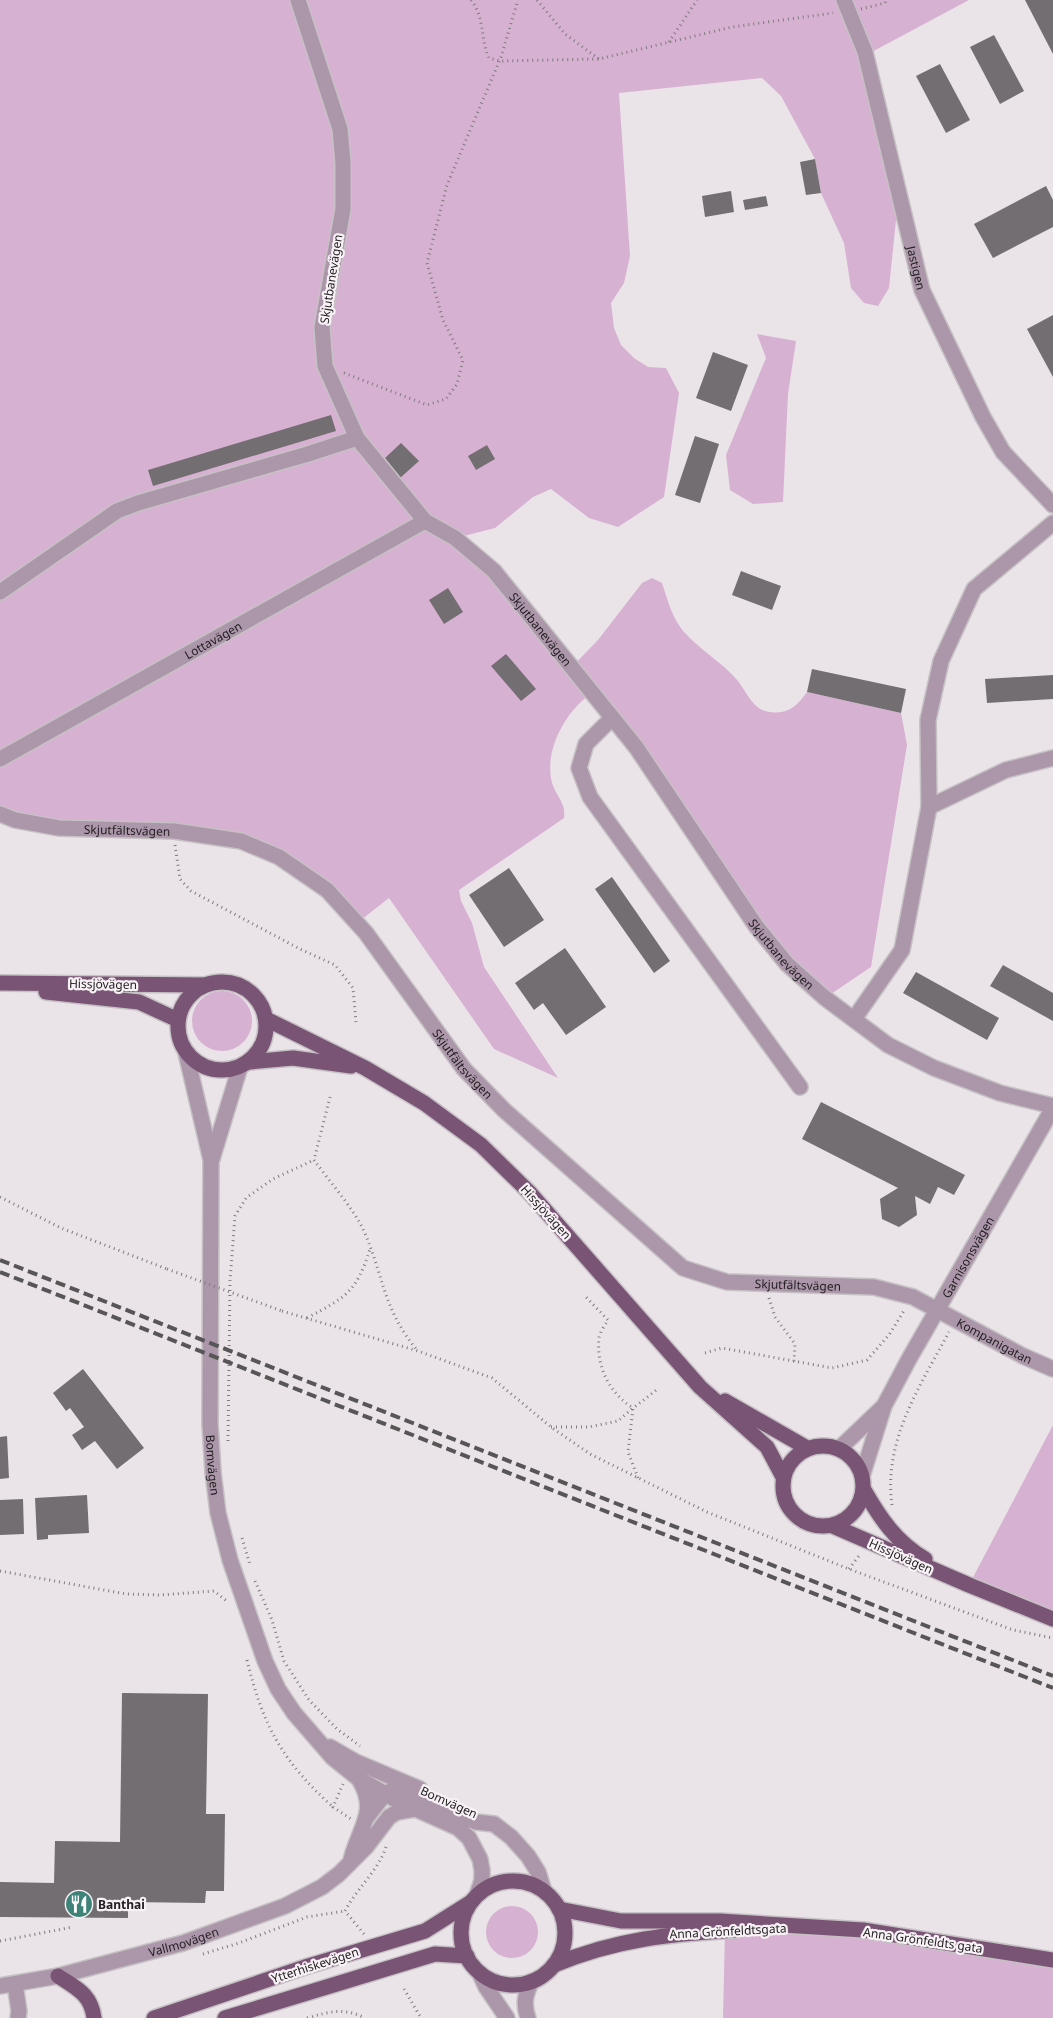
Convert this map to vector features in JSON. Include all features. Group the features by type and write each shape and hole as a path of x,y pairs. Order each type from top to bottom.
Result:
{"main road":[{"path":"224,982 242,986 254,994 262,1006 266,1018 266,1034 258,1054 244,1065 228,1071 214,1070 196,1063 186,1053 179,1037 178,1020 182,1007 190,996 206,985 224,982"},
{"name":"Hissjövägen","path":"0,984 206,985"},
{"name":"Hissjövägen","path":"0,984 139,1002 178,1020"},
{"name":"Hissjövägen","path":"266,1018 365,1068 424,1103 481,1145 529,1192 700,1387 767,1447 783,1477"},
{"name":"Hissjövägen","path":"244,1065 293,1058 365,1068"},
{"name":"Hissjövägen","path":"700,1387 807,1448"},
{"path":"821,1445 840,1448 850,1455 863,1474 864,1490 856,1508 833,1526 823,1528 804,1523 786,1505 783,1477 792,1459 807,1448 821,1445"},
{"name":"Hissjövägen","path":"864,1490 883,1522 914,1552 969,1585"},
{"name":"Hissjövägen","path":"833,1526 1053,1619"},
{"path":"513,1881 544,1890 559,1909 564,1925 565,1940 554,1965 532,1981 522,1984 504,1984 480,1974 467,1956 463,1946 462,1929 474,1899 500,1883 513,1881"},
{"name":"Ytterhiskevägen","path":"154,2018 305,1967 425,1931 474,1899"},
{"name":"Anna Grönfeldtsgata","path":"559,1909 621,1921 720,1921 793,1927"},
{"name":"Anna Grönfeldtsgata","path":"554,1965 601,1948 660,1935 793,1927"},
{"name":"Anna Grönfeldts gata","path":"793,1927 863,1930 1053,1960"},
{"name":"Ytterhiskevägen","path":"225,2018 435,1954 467,1956"},
{"path":"58,1976 86,1995 93,2009 94,2018"}],"street":[{"name":"Skjutbanevägen","path":"298,0 340,130 343,163 342,209 322,326 325,366 357,438 425,521 455,538 494,571 636,747 756,926 787,964 825,998 888,1045 934,1068 1000,1093 1053,1107"},
{"name":"Jastigen","path":"846,5 865,52 922,290 983,417 1003,452 1053,505"},
{"path":"0,592 117,511 138,503 357,438"},
{"name":"Lottavägen","path":"0,759 425,521"},
{"path":"854,1019 902,950 929,807 928,720 941,661 974,589 1053,523"},
{"path":"612,718 586,744 579,768 590,797 800,1087"},
{"path":"929,807 1006,770 1053,758"},
{"name":"Skjutfältsvägen","path":"0,814 15,820 58,828 174,831 241,841 279,857 327,890 366,933 464,1069 504,1110 683,1268 727,1282 874,1287 913,1297 937,1310"},
{"name":"Bomvägen","path":"186,1053 211,1160 210,1424 218,1513 230,1560 265,1661 278,1689 294,1712 322,1744 388,1794 458,1828 469,1838 480,1858 482,1870 482,1880 474,1899"},
{"name":"Bomvägen","path":"211,1160 244,1065"},
{"name":"Garnisonsvägen","path":"863,1474 884,1406 1053,1107"},
{"name":"Kompanigatan","path":"937,1310 1053,1370"},
{"name":"Garnisonsvägen","path":"840,1448 884,1406"},
{"name":"Bomvägen","path":"357,1770 459,1804 494,1824 511,1837 528,1856 538,1872 544,1890"},
{"name":"Vallmovägen","path":"351,1860 355,1841 365,1822 369,1803 357,1770"},
{"name":"Bomvägen","path":"388,1794 401,1791 476,1822 494,1824"},
{"path":"365,1822 388,1794"},
{"name":"Vallmovägen","path":"380,1828 388,1794"},
{"name":"Vallmovägen","path":"0,1986 58,1976 183,1943 285,1906 322,1887 339,1874 397,1812 416,1809"},
{"path":"480,1974 486,1987 507,2018"},
{"path":"528,2018 525,2008 526,1993 532,1981"},
{"path":"16,1984 18,2018"}],"path":[{"path":"471,0 480,17 484,48 488,58 500,61 599,59 732,27 846,5 870,7 885,3 886,0"},
{"path":"325,366 427,405 446,399 457,384 463,360 443,320 427,263 448,185 500,61 518,0"},
{"path":"537,0 565,34 599,59"},
{"path":"669,42 697,0"},
{"path":"174,831 175,854 180,878 191,891 291,945 335,965 353,988 356,1022"},
{"path":"330,1096 314,1160 363,1228 386,1299 402,1333 418,1351"},
{"path":"228,1449 230,1281 235,1216 246,1198 273,1179 314,1160"},
{"path":"0,1196 61,1228 167,1269 282,1311 418,1351 492,1378 551,1427 590,1454 707,1512 849,1569 1013,1630 1053,1638"},
{"path":"306,1319 341,1300 354,1287 362,1274 370,1248"},
{"path":"765,1284 775,1317 795,1344 794,1362"},
{"path":"585,1296 608,1320 599,1336 600,1355 608,1385 619,1399 633,1408"},
{"path":"705,1353 722,1348 832,1368 867,1360 889,1335 913,1297"},
{"path":"883,1522 892,1510 890,1470 892,1454 903,1420 955,1320"},
{"path":"551,1427 589,1427 618,1421 658,1389"},
{"path":"633,1408 628,1452 638,1479"},
{"path":"240,1532 252,1573 272,1620 284,1661 309,1700 336,1729 359,1744 362,1754 357,1770 333,1807"},
{"path":"849,1569 869,1542"},
{"path":"0,1570 126,1594 214,1591 228,1602 230,1609"},
{"path":"246,1657 253,1683 273,1736 286,1758 305,1782 333,1807 365,1822"},
{"path":"365,1935 345,1911 353,1896 383,1857 387,1844 380,1828"},
{"path":"0,1941 72,1927"},
{"path":"404,1989 422,2018"},
{"path":"307,2018 333,2011 351,2011 365,2018"}],"shaded area":[{"path":"0,0 969,0 868,54 899,191 889,288 878,306 864,303 851,288 844,243 821,193 815,159 781,96 762,78 619,93 630,256 624,283 611,303 614,328 621,345 634,358 648,367 666,368 679,393 664,497 618,527 589,518 551,489 533,497 495,528 456,538 494,571 567,672 598,640 642,583 652,578 662,583 673,615 684,632 732,674 753,703 761,709 772,712 785,711 799,702 807,692 901,713 907,745 871,967 825,998 787,964 592,693 573,710 558,734 553,747 550,773 553,786 563,805 564,818 459,890 461,901 472,923 484,967 558,1078 494,1049 389,898 357,923 327,890 241,841 59,828 0,814"},
{"path":"757,334 796,341 788,394 783,502 753,504 730,490 726,455 766,358"},
{"path":"216,991 228,991 239,996 247,1004 252,1015 250,1033 239,1046 228,1051 216,1051 205,1046 197,1038 192,1027 192,1015 197,1004 205,996"},
{"path":"1053,1425 1053,1619 969,1585"},
{"path":"507,1906 517,1906 531,1913 538,1927 538,1937 531,1951 517,1958 507,1958 497,1954 490,1947 486,1937 486,1927 490,1917 497,1910"},
{"path":"793,1927 1053,1960 1053,2018 723,2018 725,1931"}],"building":[{"path":"1025,0 1053,0 1053,54"},
{"path":"994,35 1024,91 1000,104 970,47"},
{"path":"940,64 970,120 946,133 916,76"},
{"path":"815,159 821,193 806,195 800,162"},
{"path":"1046,186 1053,200 1053,227 993,258 974,224"},
{"path":"731,191 734,212 705,217 702,196"},
{"path":"766,196 768,206 745,210 743,200"},
{"path":"1053,315 1053,377 1027,329"},
{"path":"713,352 748,365 731,411 696,398"},
{"path":"331,415 336,431 153,486 148,470"},
{"path":"695,436 719,444 700,503 675,495"},
{"path":"401,443 419,461 400,478 385,458"},
{"path":"487,445 495,459 476,470 468,456"},
{"path":"741,571 781,586 772,610 732,595"},
{"path":"448,588 463,612 444,624 429,600"},
{"path":"506,654 536,689 521,701 491,666"},
{"path":"812,669 906,689 901,713 807,692"},
{"path":"1053,675 1053,699 987,703 985,679"},
{"path":"509,868 544,920 504,947 469,895"},
{"path":"612,877 670,961 654,973 595,889"},
{"path":"565,948 606,1007 566,1035 543,1003 534,1010 515,983"},
{"path":"1003,965 1053,993 1053,1021 990,986"},
{"path":"916,972 999,1018 987,1040 903,993"},
{"path":"821,1102 965,1175 954,1195 938,1187 930,1204 915,1196 917,1215 899,1227 882,1219 880,1199 898,1188 802,1139"},
{"path":"83,1369 144,1448 117,1469 95,1441 82,1450 72,1435 84,1427 70,1408 66,1411 53,1393"},
{"path":"7,1436 9,1478 0,1479 0,1437"},
{"path":"87,1495 89,1533 48,1535 48,1539 37,1540 35,1498"},
{"path":"23,1499 24,1534 0,1535 0,1500"},
{"path":"122,1693 208,1694 206,1814 225,1814 224,1891 206,1891 205,1903 128,1902 128,1918 0,1917 0,1882 54,1883 55,1841 120,1842"}],"railway":[{"path":"0,1260 1053,1676"},
{"path":"0,1272 1053,1688"}],"place":[{"name":"Banthai","path":"79,1904"}]}
